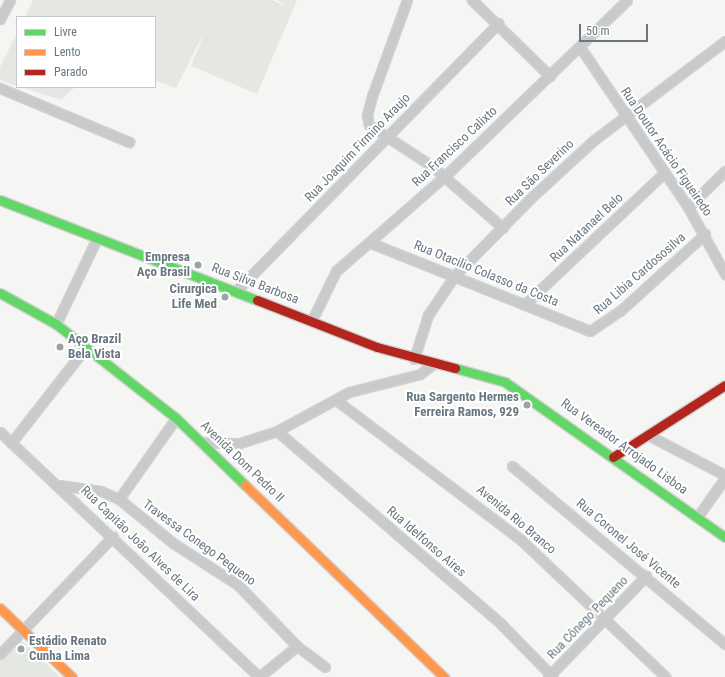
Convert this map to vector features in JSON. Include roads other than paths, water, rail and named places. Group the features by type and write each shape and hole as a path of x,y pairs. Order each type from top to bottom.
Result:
{"main road":[{"name":"Rua Silva Barbosa","path":"0,200 414,359 505,382"},
{"name":"Avenida Dom Pedro II","path":"0,292 56,324 176,418 204,442 444,677"},
{"name":"Rua Vereador Arrojado Lisboa","path":"505,382 698,516 725,537"},
{"path":"613,457 725,386"},
{"path":"0,608 72,677"}],"street":[{"path":"0,19 10,0"},
{"path":"407,0 367,115 371,129 445,176 503,228"},
{"path":"472,0 498,23 550,76"},
{"name":"Rua Francisco Calixto","path":"312,320 332,276 445,176 627,0"},
{"name":"Rua Joaquim Firmino Araujo","path":"236,291 498,23"},
{"name":"Rua São Severino","path":"414,359 428,315 456,275 565,165 626,115 725,41"},
{"name":"Rua Doutor Acácio Figueiredo","path":"580,47 688,207 722,264 725,274"},
{"path":"0,88 129,142"},
{"path":"688,207 725,171"},
{"name":"Rua Natanael Belo","path":"526,303 665,172"},
{"name":"Rua Libia Cardososilva","path":"590,331 620,311 705,234"},
{"path":"56,324 97,238"},
{"name":"Rua Otacilio Colasso da Costa","path":"371,243 526,303 590,331"},
{"path":"11,443 86,347"},
{"path":"204,442 240,443 278,431 336,400 367,386 420,374 433,364"},
{"name":"Avenida Rio Branco","path":"336,400 494,517 606,617 666,677"},
{"path":"119,499 176,418"},
{"name":"Rua Idelfonso Aires","path":"278,431 501,624 551,676"},
{"name":"Rua Capitão João Alves de Lira","path":"0,432 59,484 114,536 259,677"},
{"path":"648,435 725,475"},
{"name":"Rua Coronel José Vicente","path":"512,466 646,576 725,644"},
{"path":"698,516 725,478"},
{"name":"Travessa Conego Pequeno","path":"59,484 101,491 119,499 173,543 238,585 297,646 325,667"},
{"path":"0,654 114,536"},
{"name":"Rua Cônego Pequeno","path":"551,676 646,576"},
{"path":"259,677 297,646"}],"place":[{"name":"Empresa Aço Brasil","path":"198,265"},
{"name":"Cirurgica Life Med","path":"225,297"},
{"name":"Aço Brazil Bela Vista","path":"60,347"},
{"name":"Rua Sargento Hermes Ferreira Ramos, 929","path":"527,405"},
{"name":"Estádio Renato Cunha Lima","path":"21,649"}]}
